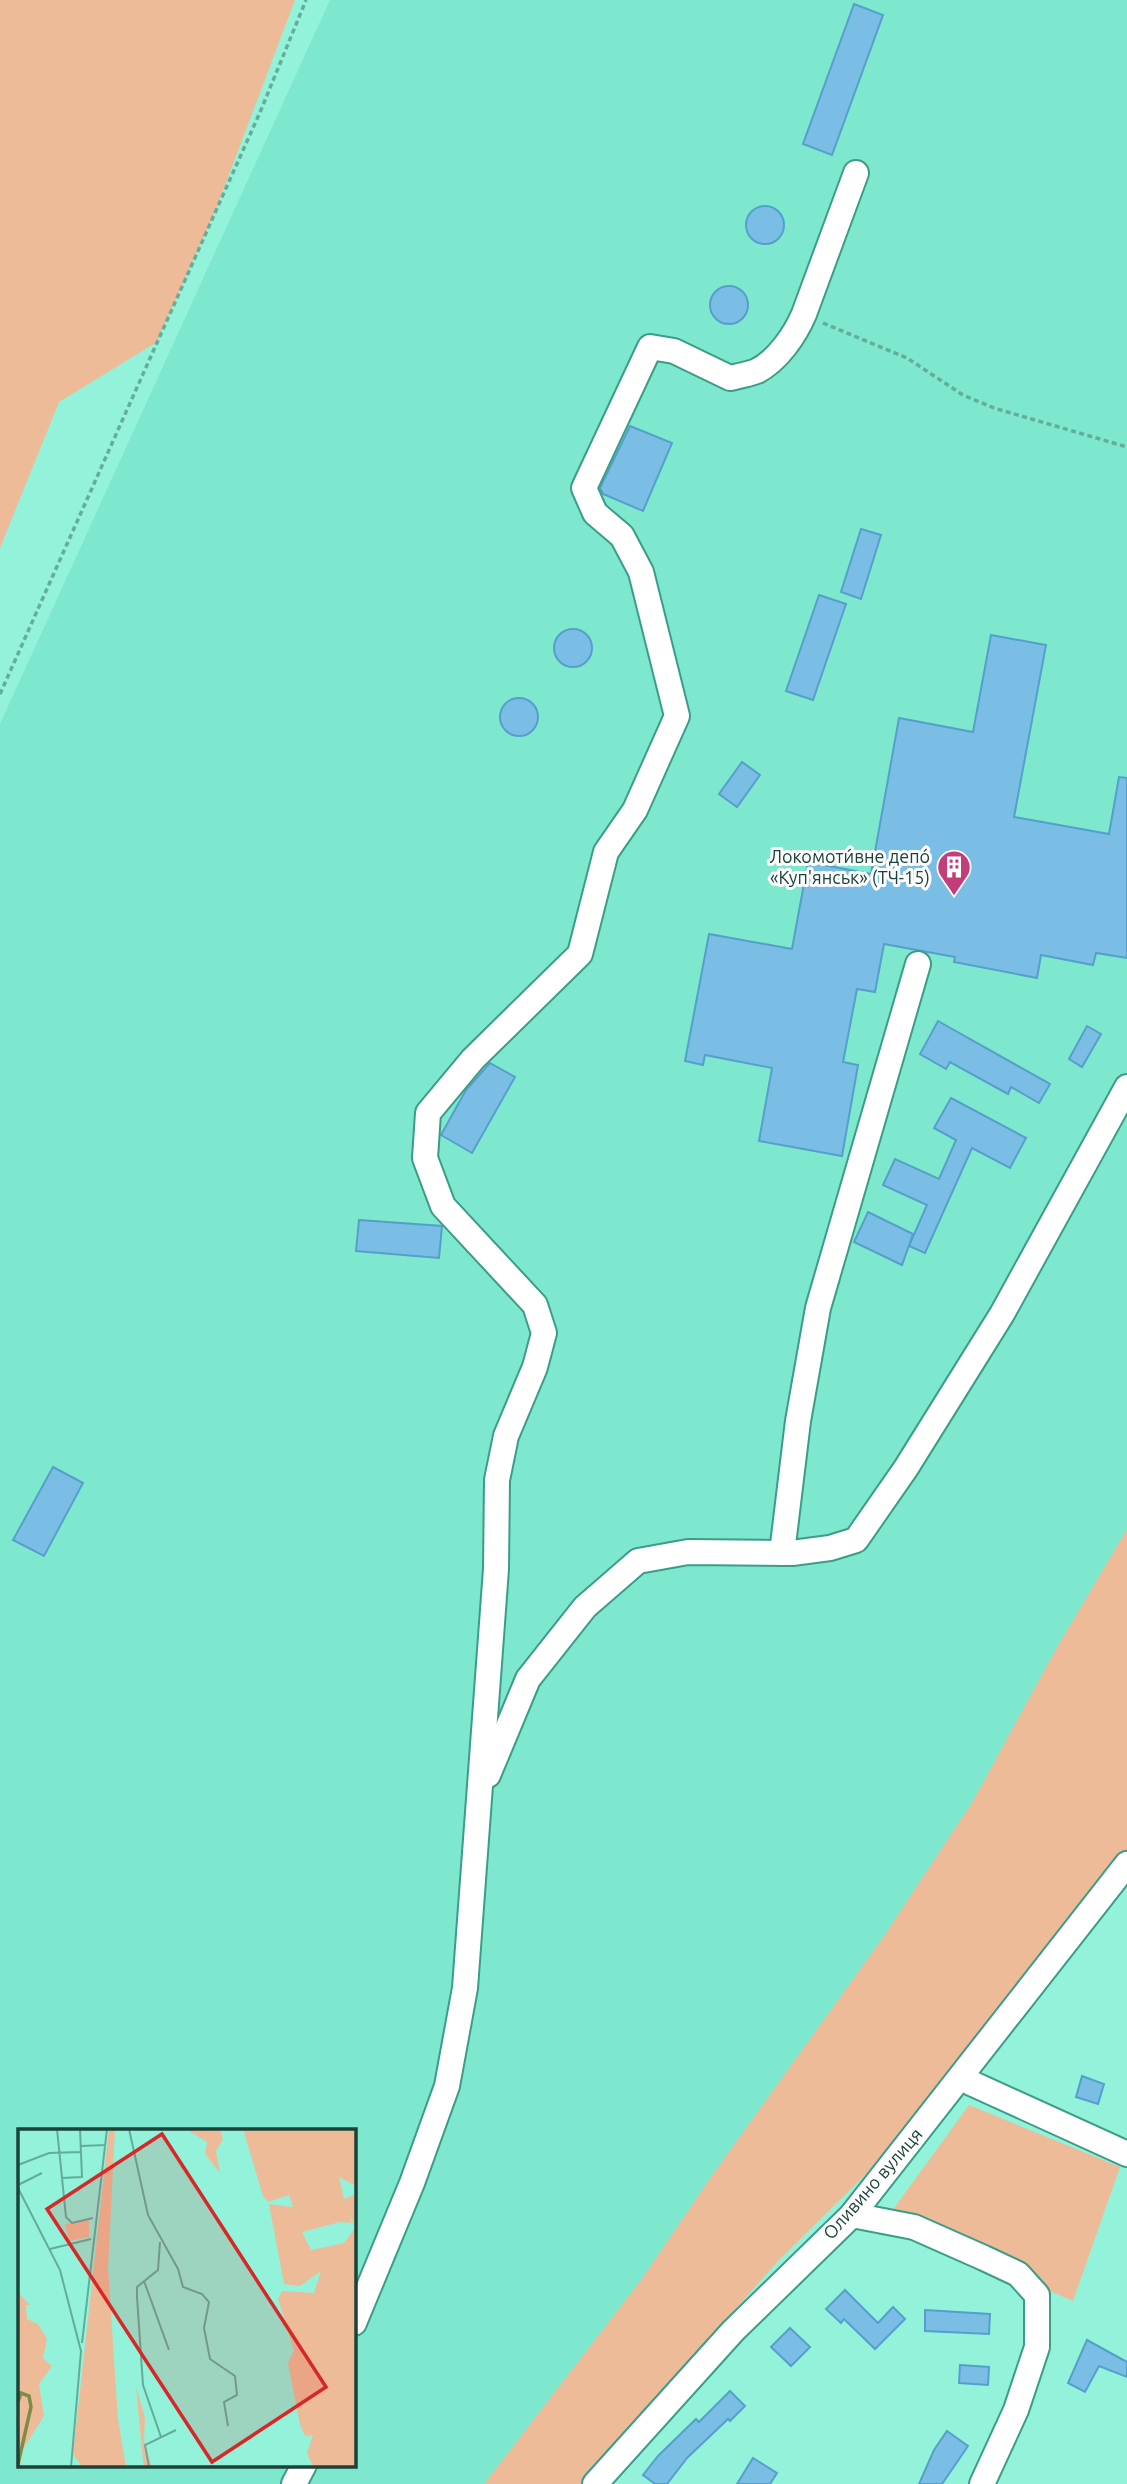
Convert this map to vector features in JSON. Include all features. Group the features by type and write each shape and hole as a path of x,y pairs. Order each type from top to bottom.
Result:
{"street":[{"path":"355,2321 412,2183 447,2086 465,1988 496,1569 497,1480 506,1436 535,1367 544,1333 534,1304 443,1206 425,1158 428,1114 473,1059 580,954 606,852 635,810 677,716 641,572 622,536 595,513 584,488 642,360 650,348 674,351 730,378 758,370 774,357 796,331 804,314 856,173"},
{"path":"782,1553 798,1421 818,1308 918,964"},
{"path":"478,1800 528,1679 585,1607 638,1562 688,1552 782,1553 830,1548 856,1540 906,1468 1002,1314 1127,1087"},
{"name":"Оливино вулиця","path":"595,2484 733,2331 852,2215 1127,1864"},
{"path":"962,2076 971,2083 1127,2154"},
{"path":"852,2215 914,2227 961,2247 1018,2274 1037,2295 1037,2347 1016,2410 982,2484"},
{"path":"294,2484 303,2466"}],"path":[{"path":"0,694 261,110 306,0"},
{"path":"804,314 908,358 963,395 994,408 1127,447"}],"shaded area":[{"path":"0,0 295,0 215,212 157,342 59,402 0,548"},
{"path":"330,0 1127,0 1127,1547 989,1790 501,2484 0,2484 0,724"},
{"path":"1127,1529 1127,1852 912,2124 779,2260 580,2484 484,2484 641,2280 713,2174 884,1936 973,1801 1056,1649"},
{"path":"969,2105 1120,2167 1073,2301 967,2255 889,2215"}],"building":[{"path":"854,4 883,15 832,155 803,144"},
{"path":"765,206 779,211 784,225 779,239 765,244 751,239 746,225 751,211"},
{"path":"729,286 743,291 748,305 743,319 729,324 715,319 710,305 715,291"},
{"path":"630,426 672,443 643,511 603,494 600,488"},
{"path":"861,529 881,535 861,599 841,592"},
{"path":"819,595 846,604 813,700 786,691"},
{"path":"573,629 586,635 592,648 586,661 573,667 560,661 554,648 560,635"},
{"name":"Локомоти́вне депо́ «Куп'янськ» (ТЧ-15)","path":"991,635 1046,645 1014,817 1109,834 1119,777 1127,778 1127,958 1096,953 1093,965 1041,955 1037,978 954,962 955,957 884,944 875,992 857,989 843,1062 858,1065 842,1156 759,1141 772,1068 705,1055 703,1065 685,1061 709,934 792,949 808,862 871,874 899,718 973,732"},
{"path":"519,698 532,704 538,717 532,730 519,736 506,730 500,717 506,704"},
{"path":"742,762 760,775 737,807 719,794"},
{"path":"938,1021 1050,1084 1039,1103 1011,1087 1008,1094 950,1062 946,1069 920,1054"},
{"path":"1087,1026 1101,1034 1082,1067 1069,1059"},
{"path":"490,1063 515,1077 472,1153 441,1135 466,1090"},
{"path":"951,1098 1026,1138 1010,1168 972,1148 925,1253 909,1246 927,1205 883,1185 895,1159 939,1179 956,1140 934,1128"},
{"path":"868,1212 913,1234 902,1265 854,1242"},
{"path":"359,1220 442,1226 439,1258 356,1251"},
{"path":"53,1467 83,1483 44,1556 13,1540"},
{"path":"1082,2076 1104,2084 1098,2104 1076,2097"},
{"path":"845,2290 878,2323 893,2307 905,2319 875,2349 844,2319 841,2323 826,2309"},
{"path":"925,2310 990,2314 989,2334 925,2331"},
{"path":"790,2328 810,2347 791,2366 771,2347"},
{"path":"1087,2340 1127,2362 1127,2377 1099,2366 1085,2392 1068,2383"},
{"path":"960,2365 989,2367 988,2385 959,2383"},
{"path":"730,2391 745,2406 687,2458 667,2484 655,2484 643,2475 658,2456 696,2419 699,2422"},
{"path":"947,2431 968,2446 942,2484 919,2484 934,2450"},
{"path":"753,2458 777,2473 770,2484 737,2484"}],"place":[{"name":"Локомоти́вне депо́ «Куп'янськ» (ТЧ-15)","path":"954,897"}]}
